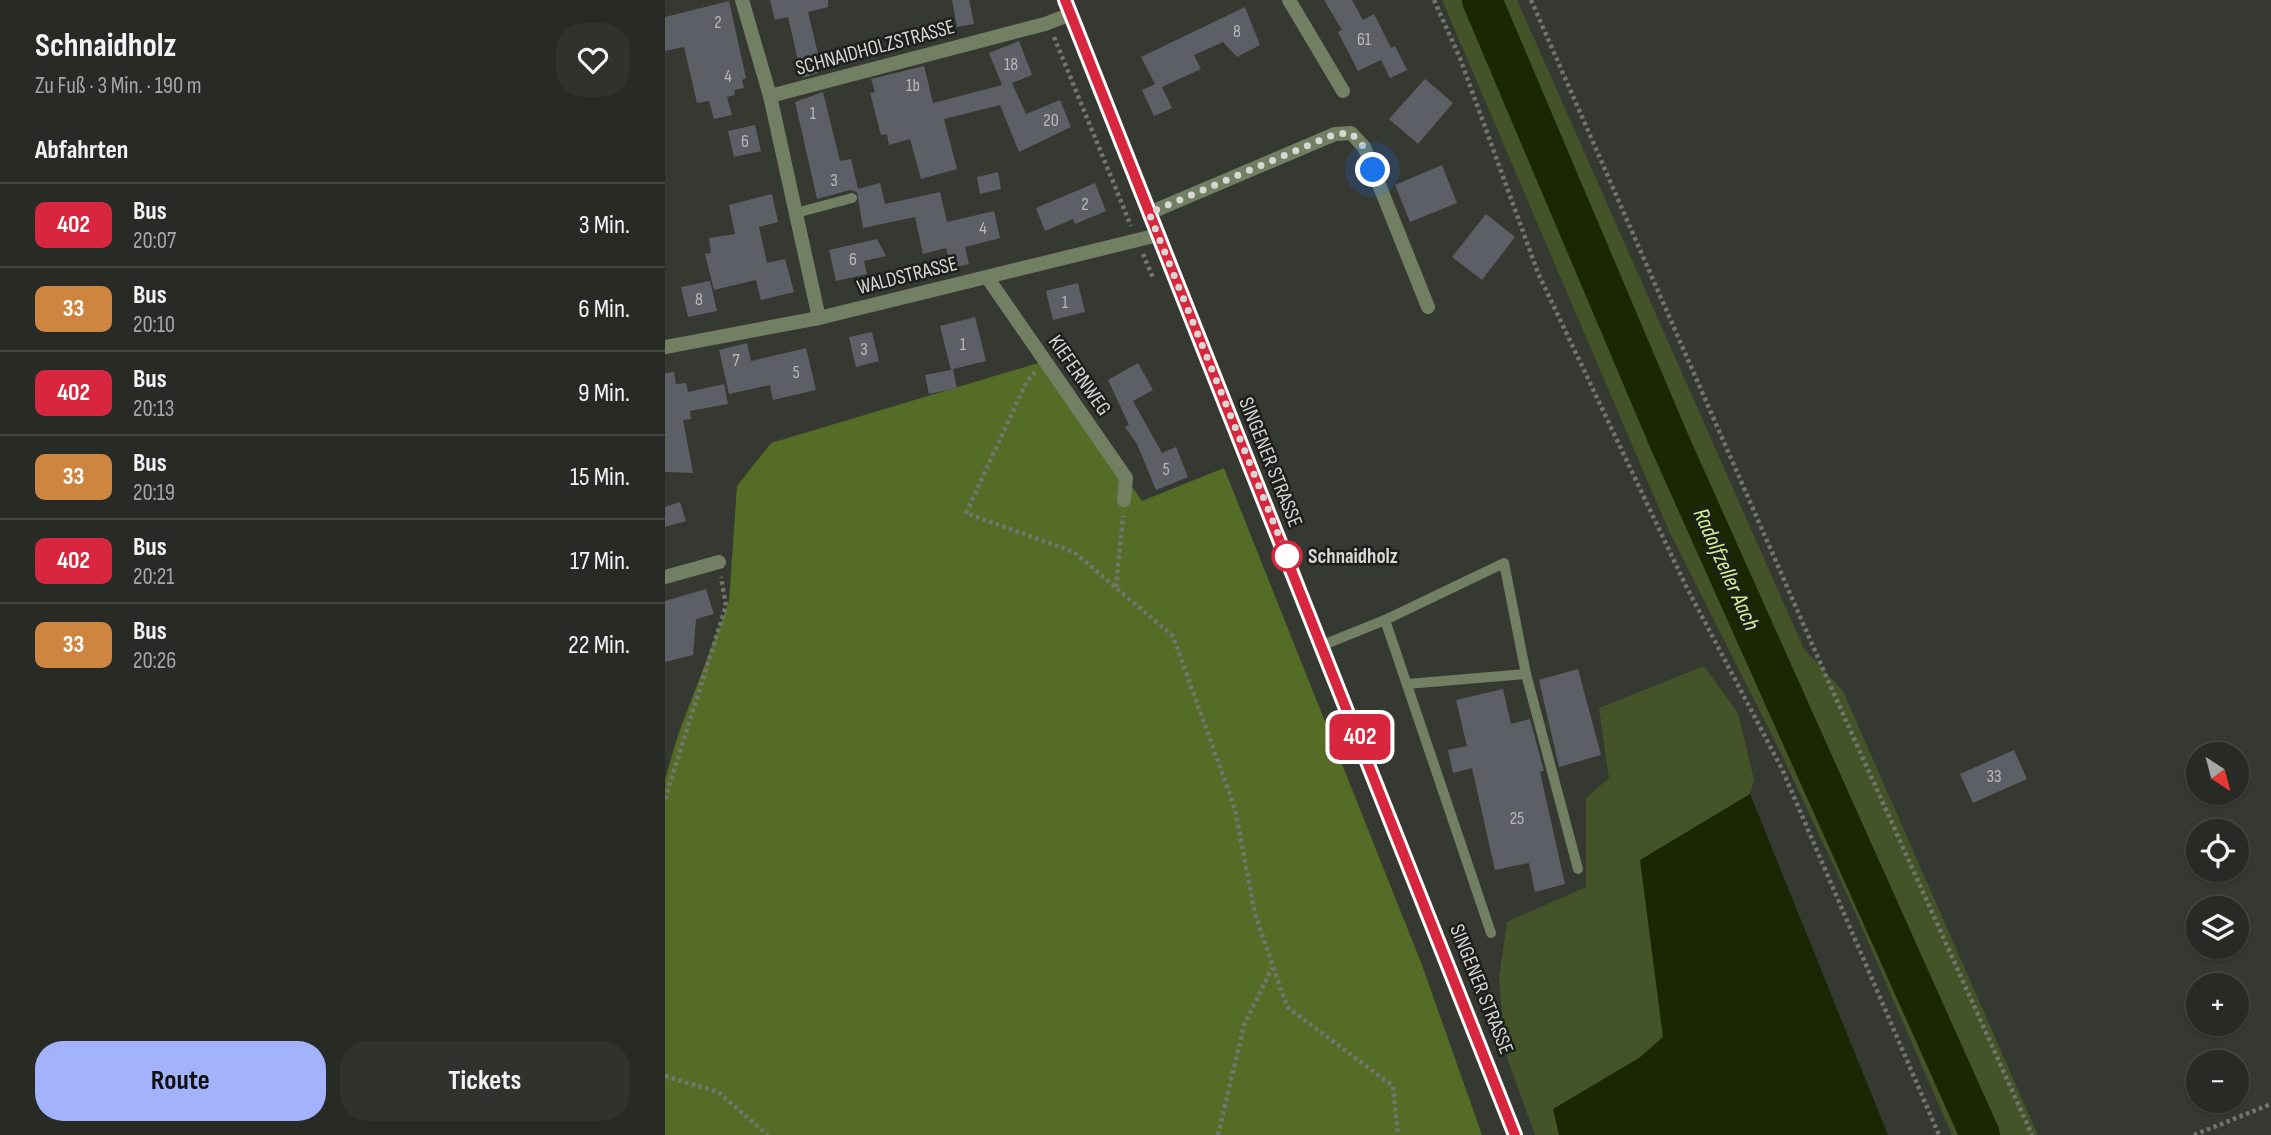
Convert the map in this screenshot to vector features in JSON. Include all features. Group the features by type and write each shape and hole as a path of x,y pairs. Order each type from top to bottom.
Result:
{"main road":[{"name":"SINGENER STRASSE","path":"1068,7 1515,1135"}],"street":[{"path":"742,0 770,96 819,318"},
{"path":"1289,0 1343,91"},
{"name":"SCHNAIDHOLZSTRASSE","path":"770,96 1045,24 1068,7"},
{"path":"1149,213 1335,134 1351,133 1364,147 1428,307"},
{"name":"WALDSTRASSE","path":"665,347 819,318 1158,234"},
{"name":"KIEFERNWEG","path":"987,277 1126,478 1125,499"},
{"path":"665,577 719,562"}],"lane":[{"path":"796,213 852,198"},
{"path":"1323,645 1385,620 1504,563 1526,674 1578,869"},
{"path":"1385,620 1491,933"},
{"path":"1407,684 1526,674"}],"path":[{"path":"1434,0 1459,58 1538,273 1686,586 1782,769 1939,1135"},
{"path":"1531,0 1832,689 2032,1135"},
{"path":"1045,361 1027,381 966,513 1074,552 1173,636 1235,809 1255,914 1287,1007 1393,1086 1398,1135"},
{"path":"1116,588 1125,499"},
{"path":"665,799 726,606 719,562"},
{"path":"1218,1135 1244,1025 1272,968"},
{"path":"665,1076 717,1092 768,1135"},
{"path":"2195,1135 2271,1104"}],"shaded area":[{"path":"1442,0 1517,0 1804,649 1843,691 2038,1135 1952,1135 1852,905 1777,745 1668,529"},
{"path":"1704,666 1738,713 1754,780 1747,801 1690,1135 1535,1135 1505,1052 1499,977 1507,922 1586,887 1586,798 1609,778 1599,708"},
{"path":"1750,794 1888,1135 1559,1135 1553,1109 1639,1058 1663,1037 1640,860"}],"green space":[{"path":"1045,361 1142,501 1224,468 1422,965 1482,1135 665,1135 665,780 678,735 729,601 737,486 771,443"}],"building":[{"path":"770,0 828,0 828,7 808,12 820,62 816,63 818,73 802,78 788,17 775,20"},
{"path":"952,0 969,0 974,24 957,27"},
{"path":"1324,0 1352,0 1363,20 1374,14 1391,48 1395,46 1407,70 1390,78 1381,60 1358,71 1338,32 1342,30"},
{"path":"729,1 746,78 742,80 744,88 734,90 735,95 727,97 732,115 714,119 709,101 697,103 684,47 665,51 665,17"},
{"path":"1245,7 1260,45 1237,57 1223,42 1194,55 1201,69 1162,87 1172,108 1154,116 1142,90 1155,84 1141,57"},
{"path":"1019,41 1032,75 1012,83 1026,114 1060,100 1071,127 1019,152 1000,105 944,119 957,169 921,179 910,139 889,145 887,134 881,135 870,93 875,92 871,79 924,66 933,103 1002,85 989,53"},
{"path":"1425,79 1453,103 1418,144 1389,119"},
{"path":"823,92 840,161 851,159 858,189 880,183 885,204 940,192 947,222 994,211 1000,238 965,247 969,264 951,268 946,248 923,254 915,217 863,228 857,192 850,190 817,199 795,102"},
{"path":"755,125 761,151 734,157 728,131"},
{"path":"1442,165 1457,203 1410,222 1395,185"},
{"path":"998,172 1001,189 980,194 977,177"},
{"path":"1095,183 1106,211 1075,224 1073,219 1045,231 1036,208"},
{"path":"772,194 778,222 759,227 767,263 785,259 794,292 761,300 756,280 714,290 705,254 711,253 709,238 735,234 729,205"},
{"path":"1486,214 1515,237 1482,280 1452,257"},
{"path":"877,239 886,256 864,261 867,274 836,281 829,250"},
{"path":"710,281 717,311 688,317 681,287"},
{"path":"1078,283 1085,312 1053,320 1046,291"},
{"path":"975,317 986,361 953,369 957,388 929,394 925,375 951,370 940,326"},
{"path":"872,332 879,361 856,367 849,337"},
{"path":"747,343 751,361 806,348 816,390 773,400 770,385 729,394 719,350"},
{"path":"1138,363 1153,390 1133,401 1162,453 1176,447 1188,477 1156,490 1137,444 1125,427 1129,425 1108,380"},
{"path":"674,372 676,384 686,383 688,392 724,384 728,404 690,411 691,419 683,420 693,473 665,472 665,373"},
{"path":"680,502 686,521 665,527 665,507"},
{"path":"706,589 714,614 696,619 693,655 665,662 665,601"},
{"path":"1578,669 1601,755 1559,767 1539,680"},
{"path":"1503,689 1511,724 1530,719 1544,771 1540,772 1565,884 1535,892 1529,863 1495,870 1472,768 1453,773 1448,750 1467,746 1456,700"},
{"path":"2014,750 2027,779 1973,803 1960,774"}],"waterway":[{"name":"Radolfzeller Aach","path":"1482,0 1670,443 1980,1135"}],"bus line":[{"name":"402","path":"1065,0 1332,666 1515,1135"}],"place":[{"name":"Schnaidholz","path":"1287,556"}],"route":[{"path":"1287,556 1149,213 1335,134 1351,133 1364,147 1373,170"}]}
